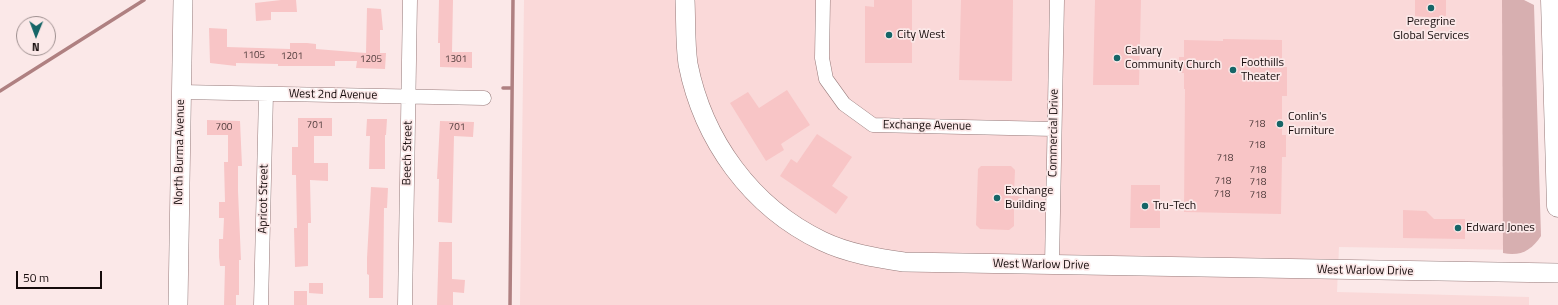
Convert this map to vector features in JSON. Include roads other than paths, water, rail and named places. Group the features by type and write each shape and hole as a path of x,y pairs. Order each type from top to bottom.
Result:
{"main road":[{"path":"1552,0 1558,206"}],"street":[{"name":"North Burma Avenue","path":"178,305 183,0"},
{"name":"Beech Street","path":"405,305 410,96 410,0"},
{"name":"West Warlow Drive","path":"685,0 688,63 699,104 713,136 730,164 751,191 773,210 822,241 873,258 904,262 1558,273"},
{"name":"Exchange Avenue","path":"824,0 822,58 826,79 844,104 873,125 1054,129"},
{"name":"Commercial Drive","path":"1052,265 1057,0"},
{"name":"West 2nd Avenue","path":"181,92 484,98"},
{"name":"Apricot Street","path":"261,305 266,94"}],"waterway":[{"path":"0,91 144,0"},
{"path":"510,305 513,0"},
{"path":"503,88 511,88"}],"place":[{"name":"Peregrine Global Services","path":"1431,8"},
{"name":"City West","path":"889,35"},
{"name":"Calvary Community Church","path":"1117,58"},
{"name":"Foothills Theater","path":"1233,70"},
{"name":"Conlin's Furniture","path":"1280,124"},
{"name":"Exchange Building","path":"997,198"},
{"name":"Tru-Tech","path":"1145,206"},
{"name":"Edward Jones","path":"1458,228"}]}
